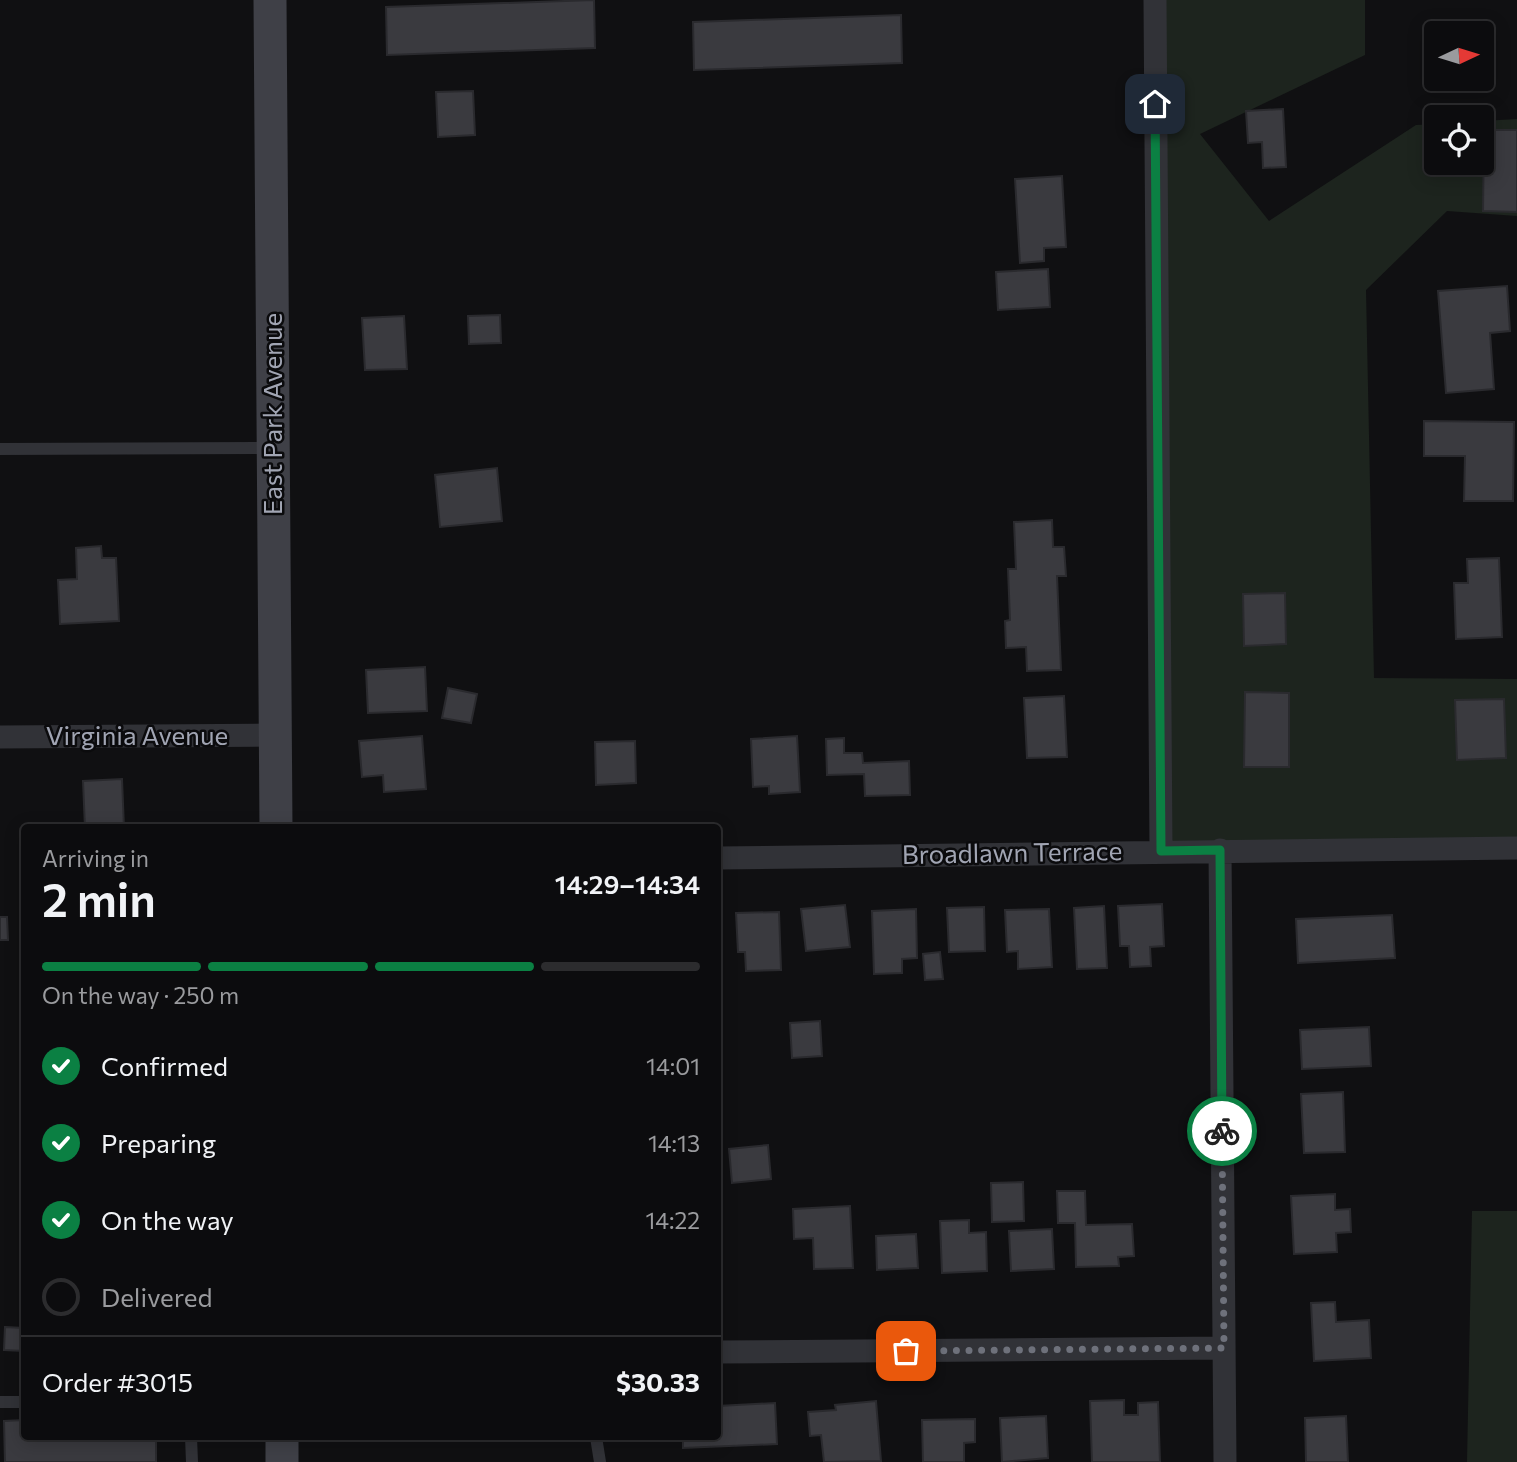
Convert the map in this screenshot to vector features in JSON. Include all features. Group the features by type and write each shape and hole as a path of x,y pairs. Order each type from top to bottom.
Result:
{"main road":[{"name":"East Park Avenue","path":"270,0 276,824"},
{"path":"282,1440 282,1462"}],"street":[{"path":"1155,0 1161,851"},
{"name":"Virginia Avenue","path":"0,737 274,735"},
{"name":"Broadlawn Terrace","path":"721,858 1517,848"},
{"path":"1220,850 1225,1462"},
{"path":"721,1352 1224,1348"}],"lane":[{"path":"0,449 273,448"},
{"path":"0,1402 21,1402"},
{"path":"191,1440 192,1462"},
{"path":"596,1440 600,1462"}],"shaded area":[{"path":"1156,0 1365,0 1365,55 1200,134 1269,221 1416,125 1424,125 1424,175 1494,175 1494,120 1517,119 1517,216 1447,211 1366,290 1374,678 1517,679 1517,853 1165,861"},
{"path":"1472,1211 1517,1211 1517,1462 1467,1462"}],"building":[{"path":"594,0 595,48 387,55 386,7"},
{"path":"901,15 902,63 694,70 693,22"},
{"path":"473,91 475,135 438,137 436,92"},
{"path":"1283,109 1286,167 1263,168 1262,142 1248,143 1246,111"},
{"path":"1494,130 1517,130 1517,212 1483,211 1483,175 1494,175"},
{"path":"1062,176 1066,247 1044,248 1044,261 1020,263 1015,179"},
{"path":"1048,269 1050,307 998,310 996,272"},
{"path":"1507,286 1510,331 1490,333 1494,389 1446,393 1438,291"},
{"path":"500,315 501,343 469,344 468,316"},
{"path":"404,316 407,369 365,370 362,318"},
{"path":"1424,421 1514,422 1513,501 1464,501 1465,456 1424,456"},
{"path":"497,468 502,521 440,527 435,475"},
{"path":"1052,520 1053,547 1064,547 1066,576 1057,576 1061,670 1027,671 1026,647 1006,648 1005,621 1010,620 1008,569 1016,569 1014,522"},
{"path":"101,546 102,558 116,558 119,621 60,624 58,580 77,579 76,548"},
{"path":"1499,558 1502,637 1456,639 1454,583 1468,583 1467,559"},
{"path":"1285,593 1286,644 1244,646 1243,594"},
{"path":"425,667 427,711 368,713 366,670"},
{"path":"448,688 477,694 471,723 442,718"},
{"path":"1245,692 1289,693 1289,767 1244,767"},
{"path":"1064,696 1067,757 1027,758 1024,698"},
{"path":"1504,699 1506,758 1457,760 1455,700"},
{"path":"422,736 426,789 384,792 383,775 362,777 359,741"},
{"path":"797,736 800,792 769,794 769,786 753,787 751,739"},
{"path":"844,738 844,753 862,753 863,763 909,761 910,795 865,796 864,774 827,775 826,739"},
{"path":"635,741 636,783 596,785 595,742"},
{"path":"122,779 124,824 85,824 83,781"},
{"path":"1162,904 1164,946 1150,947 1151,966 1130,967 1129,946 1120,946 1118,906"},
{"path":"845,905 850,947 806,951 801,909"},
{"path":"1104,906 1107,968 1077,969 1074,908"},
{"path":"984,907 985,951 949,952 947,908"},
{"path":"916,909 917,958 902,959 902,973 874,974 872,911"},
{"path":"1049,909 1052,967 1018,969 1018,951 1007,952 1005,910"},
{"path":"779,912 781,970 746,971 745,952 738,952 736,913"},
{"path":"1392,915 1395,958 1298,963 1296,919"},
{"path":"0,917 7,917 8,940 0,940"},
{"path":"940,952 943,979 925,980 923,954"},
{"path":"820,1021 822,1056 792,1058 790,1023"},
{"path":"1369,1027 1371,1066 1302,1069 1300,1030"},
{"path":"1343,1092 1345,1152 1304,1153 1301,1094"},
{"path":"768,1145 771,1179 732,1183 729,1149"},
{"path":"1023,1182 1024,1221 992,1222 991,1183"},
{"path":"1057,1191 1085,1191 1086,1225 1132,1224 1134,1256 1118,1257 1119,1266 1076,1267 1075,1223 1058,1223"},
{"path":"1335,1194 1335,1210 1350,1209 1351,1232 1336,1233 1337,1252 1294,1254 1291,1196"},
{"path":"850,1206 853,1268 814,1269 813,1238 794,1239 793,1209"},
{"path":"969,1220 969,1233 986,1232 987,1271 942,1273 940,1221"},
{"path":"1052,1229 1054,1269 1011,1271 1009,1231"},
{"path":"916,1234 918,1268 877,1270 876,1236"},
{"path":"1335,1302 1336,1322 1369,1320 1371,1358 1314,1361 1311,1303"},
{"path":"5,1327 21,1328 21,1351 4,1350"},
{"path":"1124,1400 1124,1415 1138,1415 1138,1403 1158,1402 1160,1462 1092,1462 1090,1401"},
{"path":"876,1401 881,1461 824,1462 821,1435 810,1436 808,1412 836,1410 835,1405"},
{"path":"775,1403 777,1444 683,1448 683,1440 721,1440 721,1406"},
{"path":"1046,1416 1048,1458 1002,1462 1000,1418"},
{"path":"1346,1416 1348,1462 1306,1462 1305,1418"},
{"path":"975,1419 975,1442 964,1443 964,1462 923,1462 922,1420"},
{"path":"21,1420 21,1440 156,1440 156,1462 5,1462 4,1421"}],"way so far":[{"path":"906,1351 1224,1348 1222,1131"}],"route":[{"path":"1155,104 1161,851 1220,850 1222,1131"}]}
